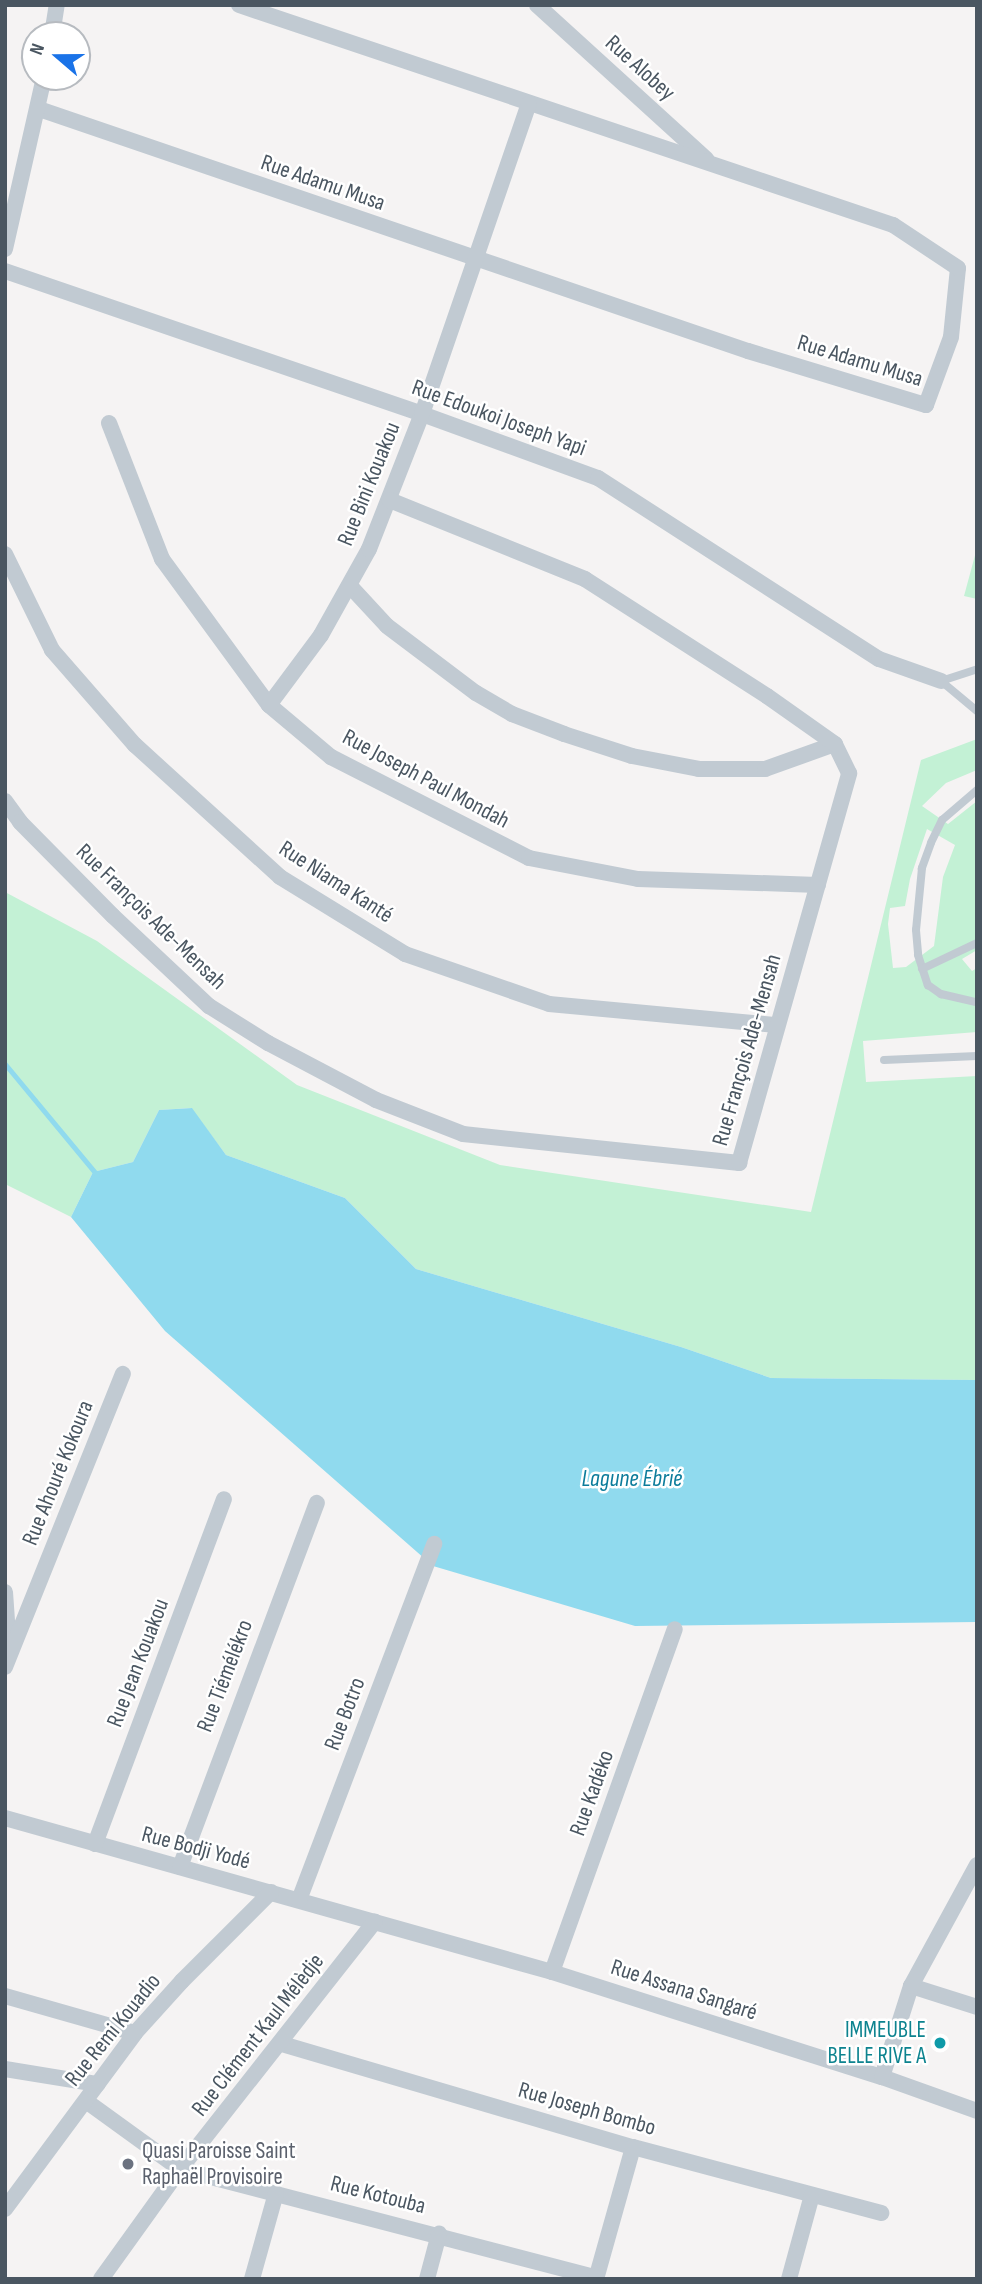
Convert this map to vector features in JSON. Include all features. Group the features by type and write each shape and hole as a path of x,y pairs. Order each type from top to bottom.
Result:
{"street":[{"name":"Rue Adamu Musa","path":"39,110 748,351 926,405 951,337 958,268 893,225 239,5"},
{"name":"Rue Alobey","path":"537,5 712,164"},
{"path":"5,249 42,91"},
{"name":"Rue Bini Kouakou","path":"269,705 321,635 369,549 422,414 529,104"},
{"name":"Rue Edoukoi Joseph Yapi","path":"5,271 422,414 598,478 879,659 941,681"},
{"name":"Rue Joseph Paul Mondah","path":"109,423 162,559 269,705 331,757 529,858 638,879 818,885"},
{"path":"389,500 585,579 767,696 835,744"},
{"name":"Rue Niama Kanté","path":"5,554 52,650 135,745 280,877 405,954 549,1003 777,1025"},
{"path":"350,586 387,626 476,693 512,714 576,738 632,756 699,769 765,769 835,744"},
{"name":"Rue François Ade-Mensah","path":"5,801 20,822 94,897 209,1006 268,1043 376,1100 463,1134 739,1163 849,773 835,744"},
{"name":"Rue Ahouré Kokoura","path":"7,1659 123,1374"},
{"name":"Rue Jean Kouakou","path":"95,1844 224,1499"},
{"name":"Rue Tiémélékro","path":"180,1867 317,1503"},
{"name":"Rue Botro","path":"299,1900 434,1544"},
{"path":"5,1592 7,1659"},
{"name":"Rue Kadéko","path":"552,1972 675,1629"},
{"name":"Rue Bodji Yodé","path":"5,1818 375,1920"},
{"path":"883,2077 911,1986 977,1865"},
{"name":"Rue Remi Kouadio","path":"5,2209 135,2034 182,1981 271,1892"},
{"name":"Rue Assana Sangaré","path":"375,1920 552,1972 883,2077 977,2111"},
{"name":"Rue Clément Kaul Mélèdje","path":"101,2279 180,2169 282,2044 375,1920"},
{"path":"911,1986 977,2007"},
{"path":"5,1996 135,2034"},
{"name":"Rue Joseph Bombo","path":"282,2044 633,2147 881,2213"},
{"path":"5,2068 98,2084"},
{"name":"Rue Kotouba","path":"86,2101 180,2169 439,2234 596,2278"},
{"path":"596,2278 633,2147"},
{"path":"252,2279 276,2193"},
{"path":"789,2279 812,2194"},
{"path":"427,2279 439,2234"}],"lane":[{"path":"941,681 977,669"},
{"path":"941,681 977,711"},
{"path":"977,790 942,820 922,868 916,930 922,969 928,985 941,994 977,1002"},
{"path":"922,969 977,943"},
{"path":"884,1059 977,1056"}],"green space":[{"path":"977,548 977,599 964,596"},
{"path":"977,739 977,770 946,783 922,806 948,824 977,801 977,950 962,959 972,971 977,968 977,1032 863,1041 866,1082 977,1076 977,1380 771,1378 681,1347 416,1269 345,1198 226,1155 191,1108 159,1110 133,1162 93,1172 71,1217 5,1184 5,892 97,941 297,1085 500,1165 811,1212 921,760","holes":["927,829 955,845 943,877 934,946 906,967 893,968 888,924 890,908 905,906 910,879"]}],"water":[{"name":"Lagune Ébrié","path":"192,1108 226,1155 345,1198 416,1269 681,1347 771,1378 977,1380 977,1622 635,1626 433,1566 165,1331 71,1217 93,1172 133,1162 159,1110"}],"waterway":[{"path":"5,1064 97,1175"}],"place":[{"name":"IMMEUBLE BELLE RIVE A","path":"940,2043"},
{"name":"Quasi Paroisse Saint Raphaël Provisoire","path":"128,2164"}]}
